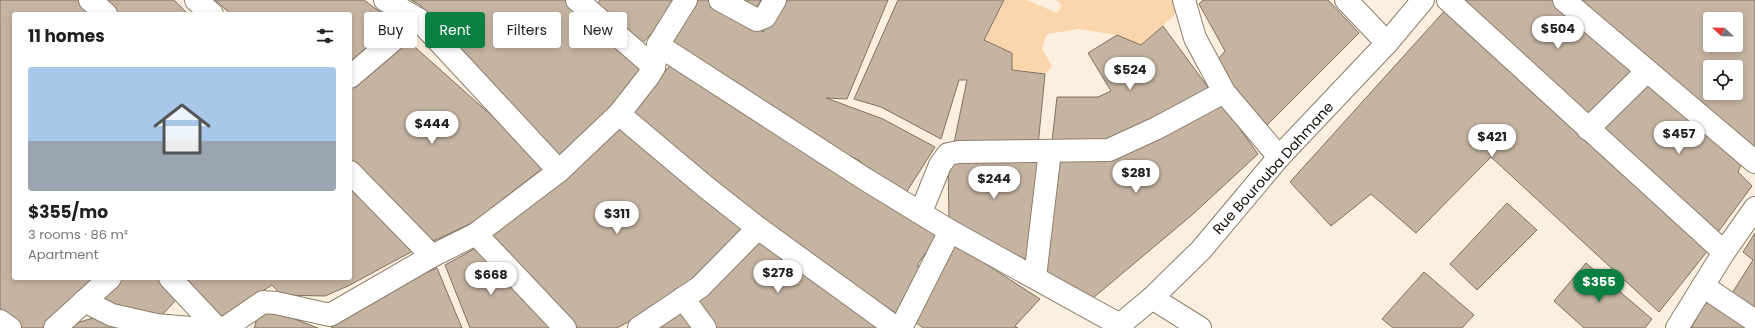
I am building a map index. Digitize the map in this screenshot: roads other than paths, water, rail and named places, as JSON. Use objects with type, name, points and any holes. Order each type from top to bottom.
[{"type":"street","points":[[90,0],[104,12]]},
{"type":"street","points":[[196,0],[210,12]]},
{"type":"street","points":[[385,0],[418,19],[559,171]]},
{"type":"street","points":[[225,328],[246,321],[263,302],[276,303],[328,322],[432,256],[476,234],[559,171],[619,114],[654,67],[658,45],[686,0]]},
{"type":"street","points":[[720,0],[757,20],[765,17],[775,0]]},
{"type":"street","points":[[1184,0],[1195,38],[1224,92],[1279,157]]},
{"type":"street","points":[[1346,0],[1387,43]]},
{"type":"street","name":"Rue Bourouba Dahmane","points":[[1118,326],[1152,298],[1201,250],[1279,157],[1387,43],[1423,0]]},
{"type":"street","points":[[1448,0],[1724,252]]},
{"type":"street","points":[[1564,0],[1755,162]]},
{"type":"street","points":[[585,3],[654,67]]},
{"type":"street","points":[[352,75],[418,19]]},
{"type":"street","points":[[658,45],[865,179],[950,231],[1035,277],[1118,326]]},
{"type":"street","points":[[1588,129],[1646,71]]},
{"type":"street","points":[[921,212],[940,165],[948,154],[960,152],[1109,150],[1157,128],[1224,92]]},
{"type":"street","points":[[619,114],[707,188],[758,228],[896,328]]},
{"type":"street","points":[[1035,277],[1050,151]]},
{"type":"street","points":[[352,174],[432,256]]},
{"type":"street","points":[[1677,328],[1724,252],[1755,208]]},
{"type":"street","points":[[640,328],[700,287],[758,228]]},
{"type":"street","points":[[901,328],[950,231]]},
{"type":"street","points":[[476,234],[565,328]]},
{"type":"street","points":[[55,328],[108,280]]},
{"type":"street","points":[[172,280],[217,328]]},
{"type":"street","points":[[1703,286],[1755,321]]},
{"type":"street","points":[[683,298],[705,328]]},
{"type":"street","points":[[1152,298],[1200,328]]},
{"type":"street","points":[[84,301],[112,315],[156,325],[191,328]]},
{"type":"street","points":[[0,321],[10,328]]}]
